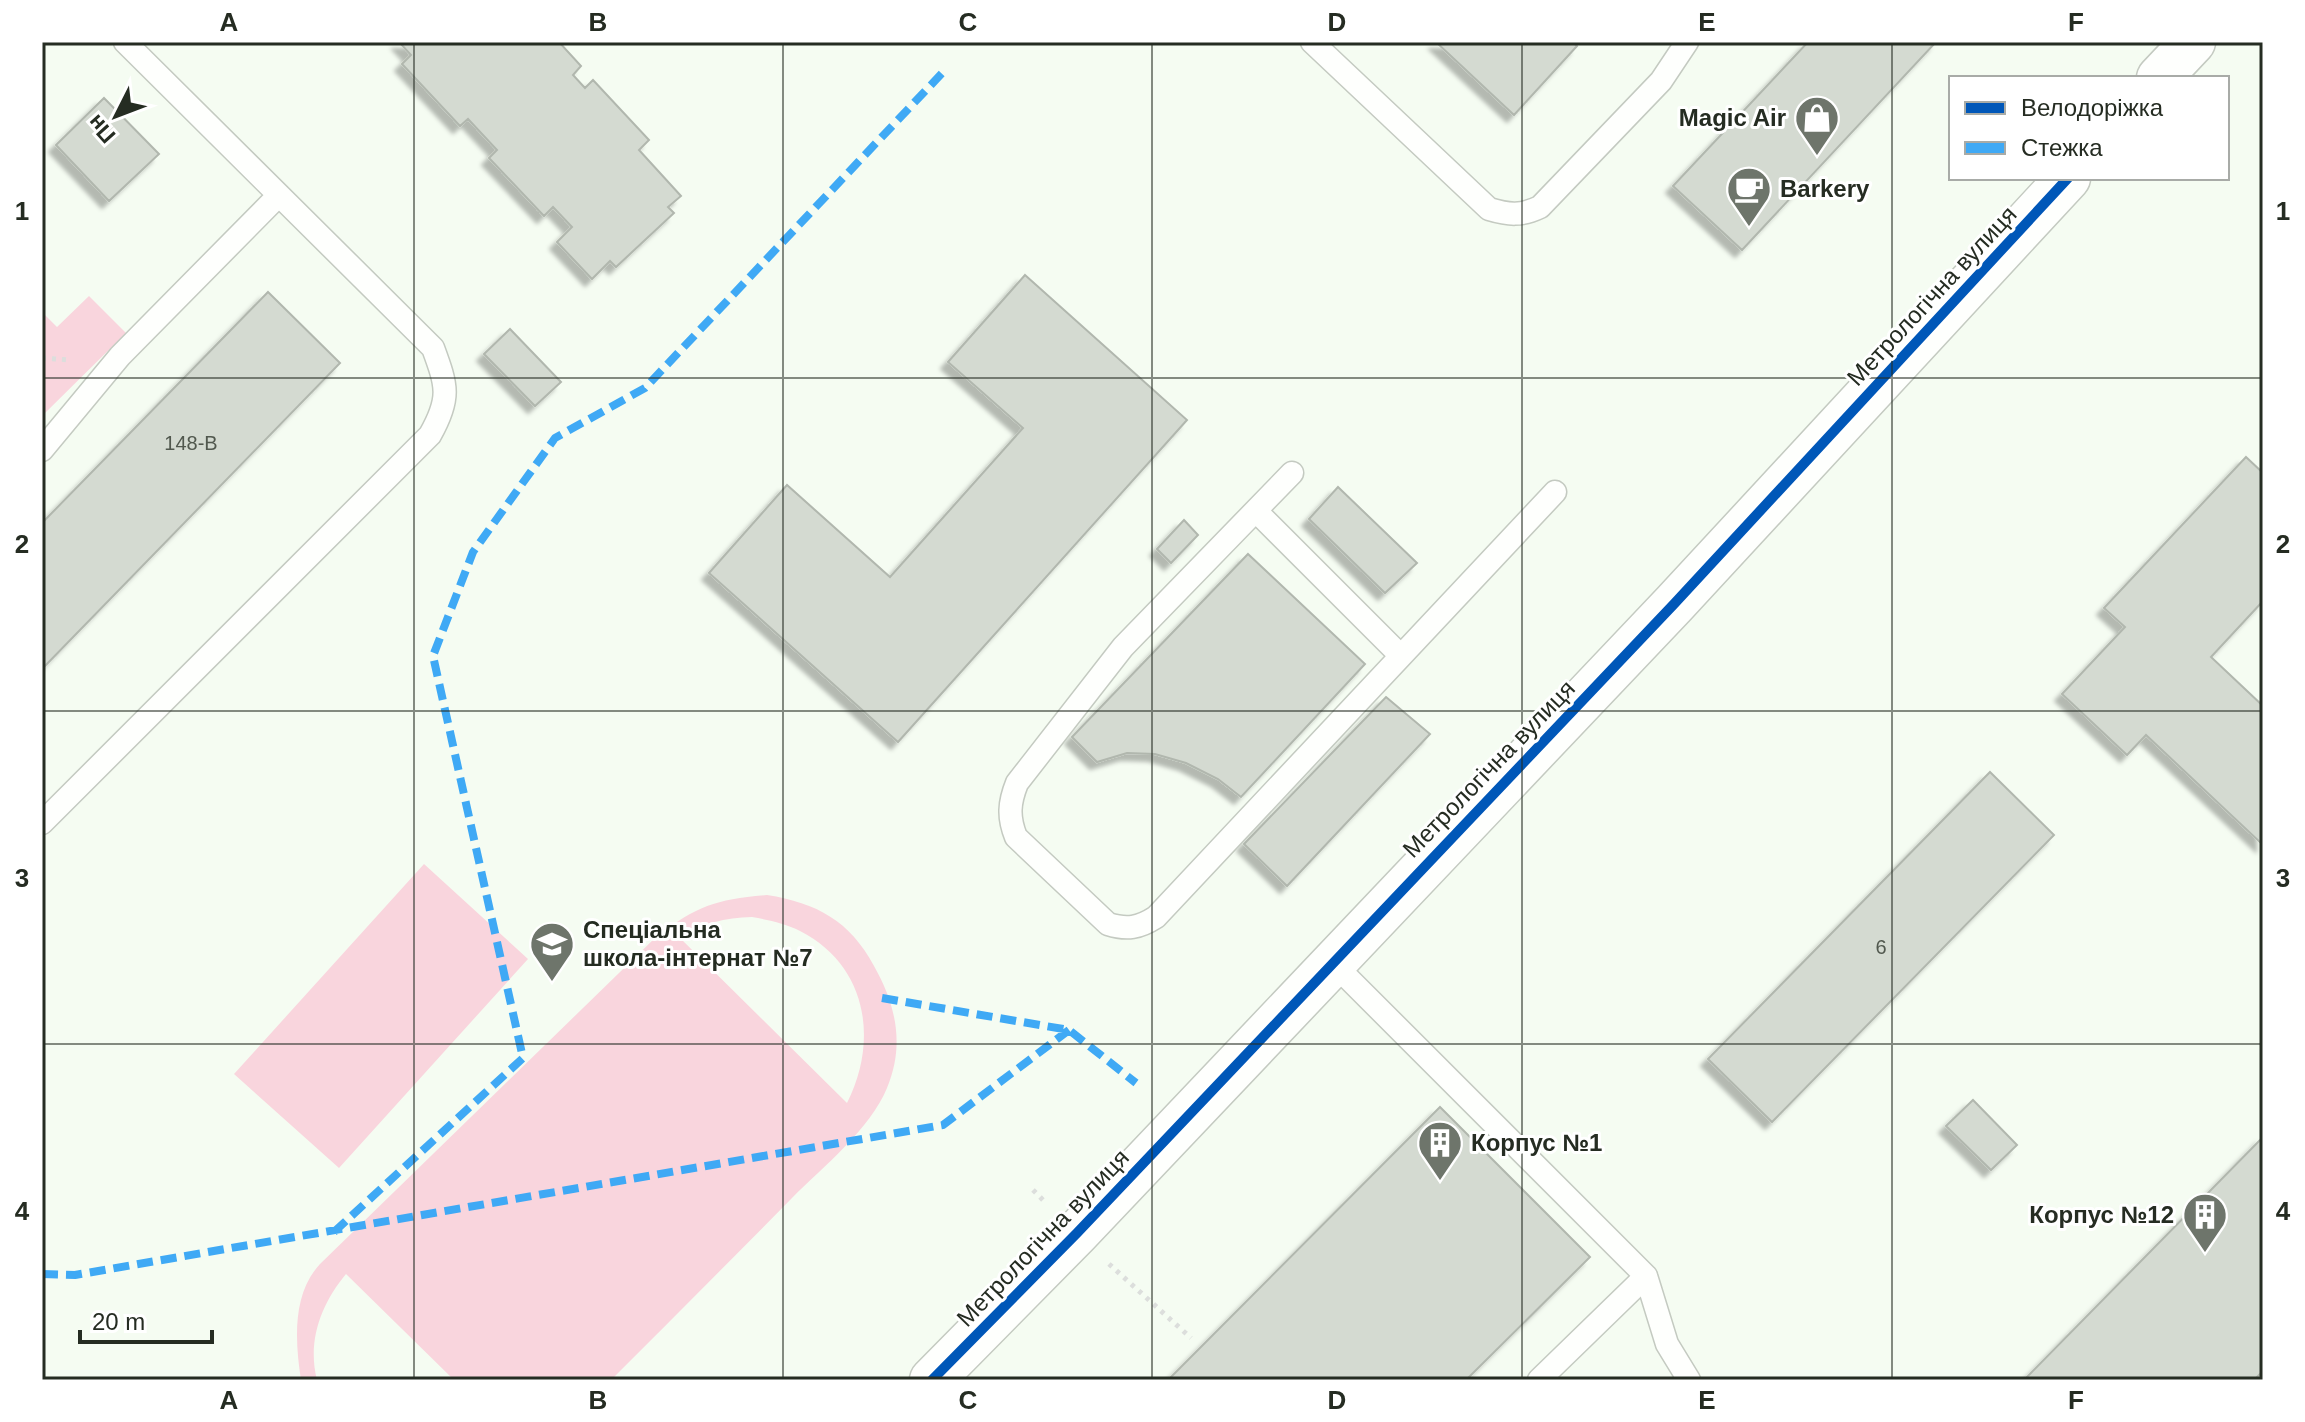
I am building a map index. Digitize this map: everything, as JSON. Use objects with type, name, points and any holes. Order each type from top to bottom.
[{"type":"street","points":[[2161,76],[2193,42]]},
{"type":"street","name":"Метрологічна вулиця","points":[[932,1380],[1077,1233],[1674,604],[2066,180]]},
{"type":"lane","points":[[42,823],[430,435],[444,410],[444,378],[433,348],[125,42]]},
{"type":"lane","points":[[1312,42],[1489,209],[1508,215],[1524,214],[1540,207],[1661,81],[1687,42]]},
{"type":"lane","points":[[42,450],[120,356],[279,195]]},
{"type":"lane","points":[[1292,473],[1123,647],[1017,783],[1010,801],[1010,822],[1016,837],[1108,924],[1123,929],[1142,926],[1156,917],[1555,492]]},
{"type":"lane","points":[[1256,511],[1400,655]]},
{"type":"lane","points":[[1333,963],[1646,1276],[1667,1344],[1689,1380]]},
{"type":"lane","points":[[1539,1380],[1646,1276]]},
{"type":"path","points":[[1121,1275],[1191,1338]]},
{"type":"shaded area","points":[[89,296],[126,333],[42,416],[42,312],[57,327]]},
{"type":"shaded area","points":[[424,864],[528,959],[339,1168],[234,1074]]},
{"type":"shaded area","points":[[767,895],[801,903],[843,926],[865,950],[888,995],[897,1041],[893,1072],[879,1103],[845,1147],[611,1380],[454,1380],[346,1274],[323,1310],[318,1324],[314,1351],[317,1380],[301,1380],[297,1334],[300,1304],[304,1289],[320,1264],[657,936],[696,911],[721,902]],"holes":[[[752,917],[794,928],[823,946],[840,963],[853,984],[861,1006],[863,1054],[847,1103],[679,937],[714,922]]]},
{"type":"building","points":[[399,42],[559,42],[581,66],[573,75],[585,88],[593,80],[649,140],[639,150],[681,196],[668,207],[674,213],[616,267],[610,261],[592,279],[557,242],[572,227],[553,207],[544,216],[489,158],[497,150],[468,119],[460,126],[402,64],[411,55]]},
{"type":"building","points":[[1436,42],[1572,42],[1577,46],[1514,115]]},
{"type":"building","points":[[1808,42],[1936,42],[1742,250],[1673,186]]},
{"type":"building","points":[[104,98],[159,154],[109,201],[56,145]]},
{"type":"building","points":[[1025,275],[1187,420],[898,742],[709,573],[787,485],[890,577],[1023,428],[948,362]]},
{"type":"building","points":[[268,292],[340,363],[42,669],[42,523]]},
{"type":"building","points":[[510,329],[561,382],[535,406],[484,354]]},
{"type":"building","points":[[2246,457],[2263,473],[2263,601],[2211,657],[2263,706],[2263,845],[2146,735],[2127,755],[2062,694],[2125,627],[2104,608]]},
{"type":"building","points":[[1338,487],[1417,563],[1385,593],[1309,519]]},
{"type":"building","points":[[1184,520],[1198,535],[1171,563],[1157,549]]},
{"type":"building","points":[[1248,554],[1365,664],[1241,797],[1218,779],[1186,763],[1155,754],[1127,753],[1097,762],[1072,737]]},
{"type":"building","points":[[1386,697],[1430,734],[1287,886],[1244,844]]},
{"type":"building","points":[[1990,772],[2054,835],[1772,1122],[1708,1059]]},
{"type":"building","points":[[1973,1100],[2017,1145],[1991,1170],[1946,1126]]},
{"type":"building","name":"Корпус №1","points":[[1440,1107],[1590,1257],[1466,1380],[1168,1380]]},
{"type":"building","name":"Корпус №12","points":[[2263,1137],[2263,1371],[2254,1380],[2024,1380]]},
{"type":"marked path","points":[[334,1232],[523,1058],[433,656],[473,552],[555,438],[645,388],[945,70]]},
{"type":"marked path","points":[[882,998],[1069,1030],[1136,1083]]},
{"type":"marked path","points":[[42,1274],[75,1275],[943,1125],[1069,1030]]},
{"type":"cycle path","points":[[932,1380],[1077,1233],[1674,604],[2066,180]]},
{"type":"place","name":"Magic Air","points":[[1817,157]]},
{"type":"place","name":"Barkery","points":[[1749,228]]},
{"type":"place","name":"Спеціальна школа-інтернат №7","points":[[552,983]]},
{"type":"place","name":"Корпус №1","points":[[1440,1182]]},
{"type":"place","name":"Корпус №12","points":[[2205,1254]]}]
